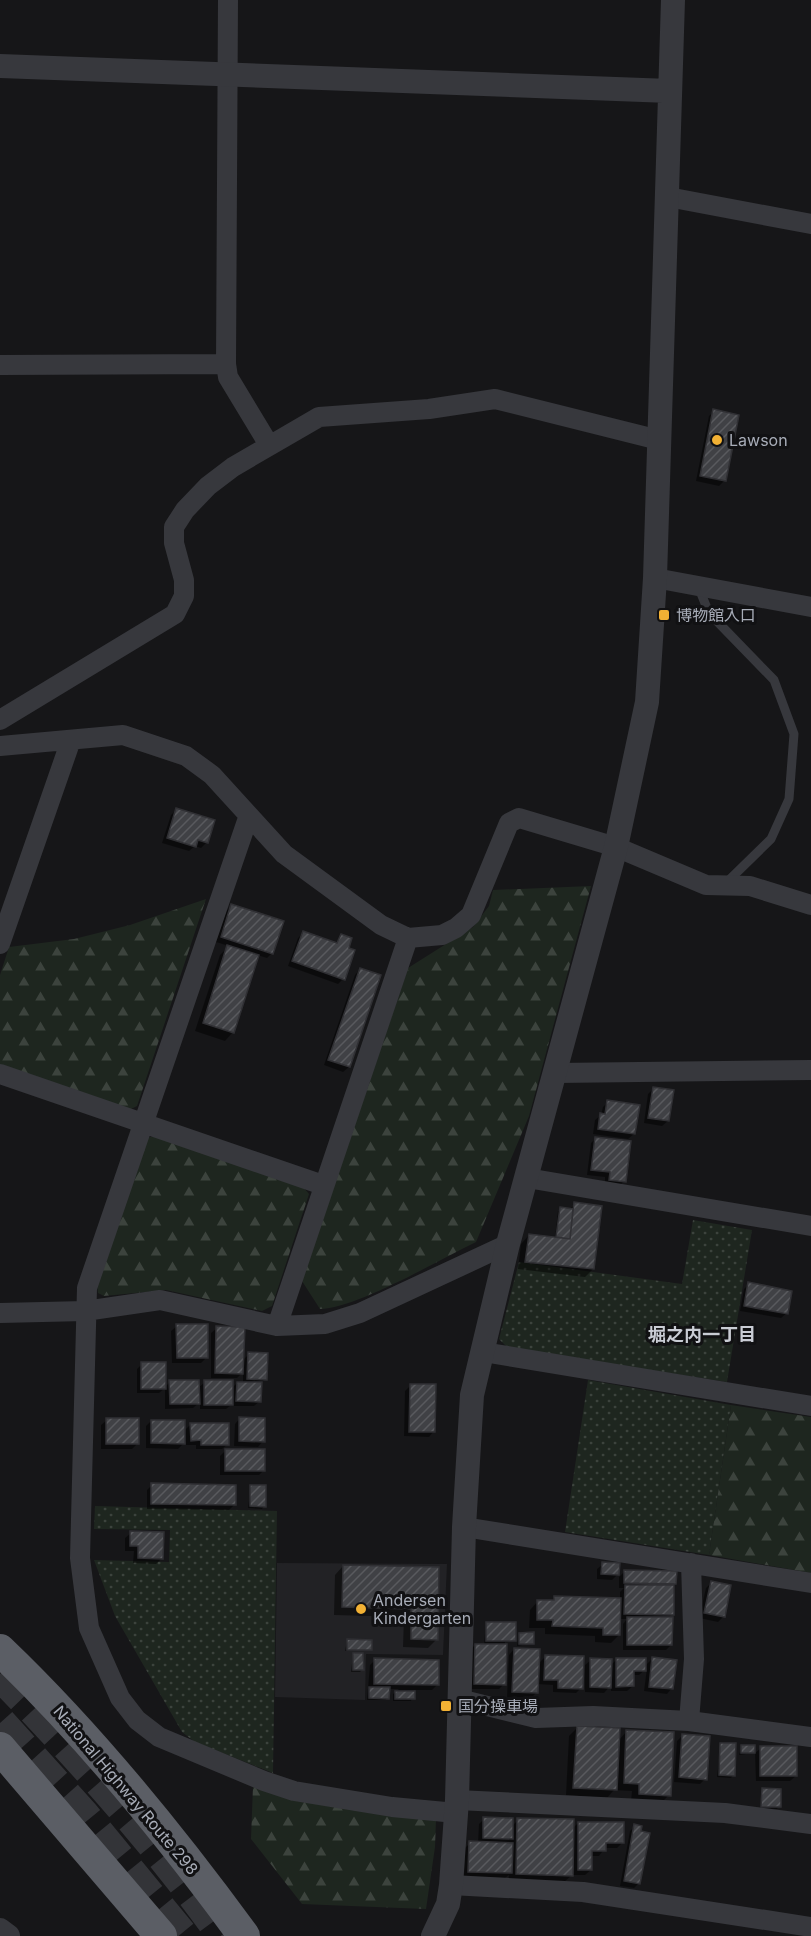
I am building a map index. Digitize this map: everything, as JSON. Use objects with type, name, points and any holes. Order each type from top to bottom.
[{"type":"highway","name":"National Highway Route 298","points":[[0,1650],[62,1713],[121,1780],[208,1886],[244,1936]]},
{"type":"highway","points":[[0,1748],[161,1936]]},
{"type":"street","points":[[228,0],[226,364],[228,377],[268,445]]},
{"type":"street","points":[[433,1936],[448,1904],[452,1885],[457,1806],[464,1527],[472,1395],[508,1244],[616,847],[647,702],[656,578],[674,0]]},
{"type":"street","points":[[0,66],[670,91]]},
{"type":"street","points":[[668,197],[811,224]]},
{"type":"street","points":[[0,365],[226,364]]},
{"type":"street","points":[[0,720],[175,614],[184,596],[184,580],[177,561],[174,527],[185,510],[208,486],[268,445],[319,417],[429,409],[495,399],[659,440]]},
{"type":"street","points":[[656,578],[811,606]]},
{"type":"street","points":[[0,746],[123,735],[186,756],[212,775],[248,818],[284,854],[381,925],[408,938],[442,935],[456,928],[471,915],[509,823],[519,818],[616,847],[706,885],[750,886],[811,905]]},
{"type":"street","points":[[0,944],[71,740]]},
{"type":"street","points":[[248,818],[87,1288],[81,1568],[89,1628],[120,1698],[137,1720],[159,1737],[264,1781],[325,1797],[457,1806],[724,1813],[811,1824]]},
{"type":"street","points":[[277,1326],[408,938]]},
{"type":"street","points":[[556,1073],[811,1070]]},
{"type":"street","points":[[0,1074],[323,1185]]},
{"type":"street","points":[[527,1178],[811,1226]]},
{"type":"street","points":[[0,1313],[85,1311],[160,1299],[277,1326],[326,1324],[360,1313],[508,1244]]},
{"type":"street","points":[[483,1352],[811,1406]]},
{"type":"street","points":[[464,1527],[811,1583]]},
{"type":"street","points":[[689,1721],[694,1659],[691,1563]]},
{"type":"street","points":[[459,1699],[536,1718],[593,1716],[689,1721],[811,1737]]},
{"type":"street","points":[[452,1885],[583,1892],[811,1928]]},
{"type":"street","points":[[0,1930],[8,1936]]},
{"type":"lane","points":[[699,586],[709,613],[774,680],[794,734],[789,799],[771,839],[724,885]]},
{"type":"shaded area","name":"Andersen Kindergarten","points":[[277,1563],[447,1564],[443,1655],[366,1654],[365,1700],[275,1697]]},
{"type":"green space","points":[[591,886],[529,1116],[476,1242],[376,1292],[335,1307],[320,1309],[302,1281],[408,968],[473,927],[489,906],[493,890]]},
{"type":"green space","points":[[206,899],[137,1106],[129,1110],[0,1066],[0,975],[9,947],[74,939],[130,925]]},
{"type":"green space","points":[[155,1136],[303,1187],[309,1194],[272,1306],[262,1311],[166,1290],[104,1296],[98,1293],[97,1284],[146,1138]]},
{"type":"green space","points":[[693,1220],[752,1230],[727,1382],[508,1348],[499,1339],[519,1262],[682,1284]]},
{"type":"green space","points":[[588,1380],[731,1405],[709,1555],[565,1532]]},
{"type":"green space","points":[[731,1405],[811,1417],[811,1573],[709,1555]]},
{"type":"green space","points":[[95,1506],[277,1511],[273,1773],[195,1742],[182,1732],[115,1616],[94,1560],[169,1562],[170,1530],[94,1529]]},
{"type":"green space","points":[[253,1786],[436,1819],[435,1847],[426,1909],[302,1904],[251,1839]]},
{"type":"building","points":[[713,409],[739,415],[726,481],[700,476]]},
{"type":"building","points":[[176,808],[215,820],[208,843],[198,840],[196,847],[167,838]]},
{"type":"building","points":[[231,904],[284,921],[273,954],[221,937]]},
{"type":"building","points":[[303,931],[337,943],[341,934],[352,938],[349,948],[355,950],[345,980],[292,961]]},
{"type":"building","points":[[227,945],[259,955],[234,1033],[203,1023]]},
{"type":"building","points":[[360,968],[381,975],[350,1067],[328,1060]]},
{"type":"building","points":[[653,1087],[674,1090],[669,1121],[648,1118]]},
{"type":"building","points":[[607,1100],[640,1105],[635,1134],[598,1129],[600,1113],[605,1114]]},
{"type":"building","points":[[595,1137],[631,1141],[626,1182],[609,1180],[610,1172],[591,1170]]},
{"type":"building","points":[[574,1202],[602,1206],[594,1269],[525,1262],[529,1234],[570,1239]]},
{"type":"building","points":[[560,1207],[573,1209],[570,1239],[556,1237]]},
{"type":"building","points":[[748,1282],[792,1291],[788,1314],[744,1306]]},
{"type":"building","points":[[176,1324],[208,1324],[208,1358],[177,1358]]},
{"type":"building","points":[[216,1326],[245,1327],[243,1374],[215,1373]]},
{"type":"building","points":[[248,1352],[268,1353],[267,1380],[247,1379]]},
{"type":"building","points":[[141,1362],[166,1362],[166,1389],[141,1389]]},
{"type":"building","points":[[169,1380],[199,1380],[200,1404],[170,1404]]},
{"type":"building","points":[[204,1380],[233,1380],[233,1405],[204,1405]]},
{"type":"building","points":[[237,1382],[262,1382],[261,1402],[236,1401]]},
{"type":"building","points":[[410,1384],[436,1384],[435,1432],[409,1432]]},
{"type":"building","points":[[239,1417],[265,1418],[265,1442],[239,1441]]},
{"type":"building","points":[[106,1418],[139,1418],[139,1444],[106,1444]]},
{"type":"building","points":[[151,1420],[185,1420],[185,1444],[151,1443]]},
{"type":"building","points":[[190,1423],[229,1423],[229,1445],[201,1445],[201,1440],[191,1441]]},
{"type":"building","points":[[225,1449],[265,1449],[265,1471],[225,1471]]},
{"type":"building","points":[[151,1483],[236,1485],[236,1505],[151,1504]]},
{"type":"building","points":[[250,1485],[266,1485],[266,1507],[250,1506]]},
{"type":"building","points":[[130,1531],[164,1532],[163,1559],[138,1558],[138,1546],[130,1546]]},
{"type":"building","points":[[602,1562],[620,1563],[619,1575],[601,1574]]},
{"type":"building","points":[[343,1565],[439,1567],[438,1640],[411,1639],[411,1609],[342,1607]]},
{"type":"building","points":[[624,1570],[677,1571],[676,1584],[624,1583]]},
{"type":"building","points":[[711,1581],[731,1585],[725,1617],[704,1613]]},
{"type":"building","points":[[625,1585],[674,1585],[674,1615],[624,1614]]},
{"type":"building","points":[[554,1596],[621,1598],[620,1635],[603,1635],[603,1628],[552,1626],[553,1620],[537,1620],[537,1600],[554,1600]]},
{"type":"building","points":[[627,1617],[673,1617],[672,1645],[627,1645]]},
{"type":"building","points":[[486,1622],[516,1622],[516,1641],[486,1641]]},
{"type":"building","points":[[534,1632],[534,1644],[519,1644],[519,1633]]},
{"type":"building","points":[[347,1639],[372,1640],[372,1650],[347,1650]]},
{"type":"building","points":[[475,1644],[507,1644],[506,1685],[474,1684]]},
{"type":"building","points":[[514,1648],[540,1649],[538,1693],[512,1692]]},
{"type":"building","points":[[353,1653],[363,1653],[364,1670],[353,1670]]},
{"type":"building","points":[[545,1655],[584,1656],[583,1689],[558,1688],[558,1680],[544,1680]]},
{"type":"building","points":[[652,1657],[677,1660],[673,1689],[649,1687]]},
{"type":"building","points":[[374,1658],[439,1660],[439,1685],[374,1684]]},
{"type":"building","points":[[590,1658],[612,1659],[611,1688],[590,1687]]},
{"type":"building","points":[[616,1658],[646,1658],[646,1671],[634,1671],[634,1686],[616,1687]]},
{"type":"building","points":[[369,1687],[390,1687],[389,1699],[369,1698]]},
{"type":"building","points":[[395,1691],[415,1691],[415,1699],[395,1699]]},
{"type":"building","points":[[577,1726],[620,1728],[617,1790],[573,1788]]},
{"type":"building","points":[[626,1730],[674,1732],[671,1796],[639,1794],[639,1784],[624,1783]]},
{"type":"building","points":[[682,1734],[710,1736],[707,1780],[679,1777]]},
{"type":"building","points":[[720,1743],[736,1743],[735,1776],[719,1775]]},
{"type":"building","points":[[741,1745],[755,1745],[755,1753],[741,1753]]},
{"type":"building","points":[[760,1746],[797,1746],[797,1776],[760,1776]]},
{"type":"building","points":[[762,1788],[781,1789],[781,1807],[761,1807]]},
{"type":"building","points":[[483,1817],[513,1818],[513,1839],[483,1838]]},
{"type":"building","points":[[517,1818],[574,1819],[573,1876],[516,1874]]},
{"type":"building","points":[[578,1822],[624,1822],[624,1843],[606,1843],[606,1851],[592,1851],[592,1870],[578,1870]]},
{"type":"building","points":[[634,1824],[642,1826],[641,1831],[650,1833],[640,1884],[624,1881]]},
{"type":"building","points":[[469,1841],[513,1843],[512,1873],[468,1872]]},
{"type":"tunnel","points":[[0,1674],[117,1801],[172,1867],[224,1936]]},
{"type":"tunnel","points":[[0,1723],[82,1814],[182,1936]]},
{"type":"place","name":"Lawson","points":[[717,440]]},
{"type":"place","name":"博物館入口","points":[[664,615]]},
{"type":"place","name":"Andersen Kindergarten","points":[[361,1609]]},
{"type":"place","name":"国分操車場","points":[[446,1706]]},
{"type":"district","name":"堀之内一丁目","points":[[702,1334]]}]
